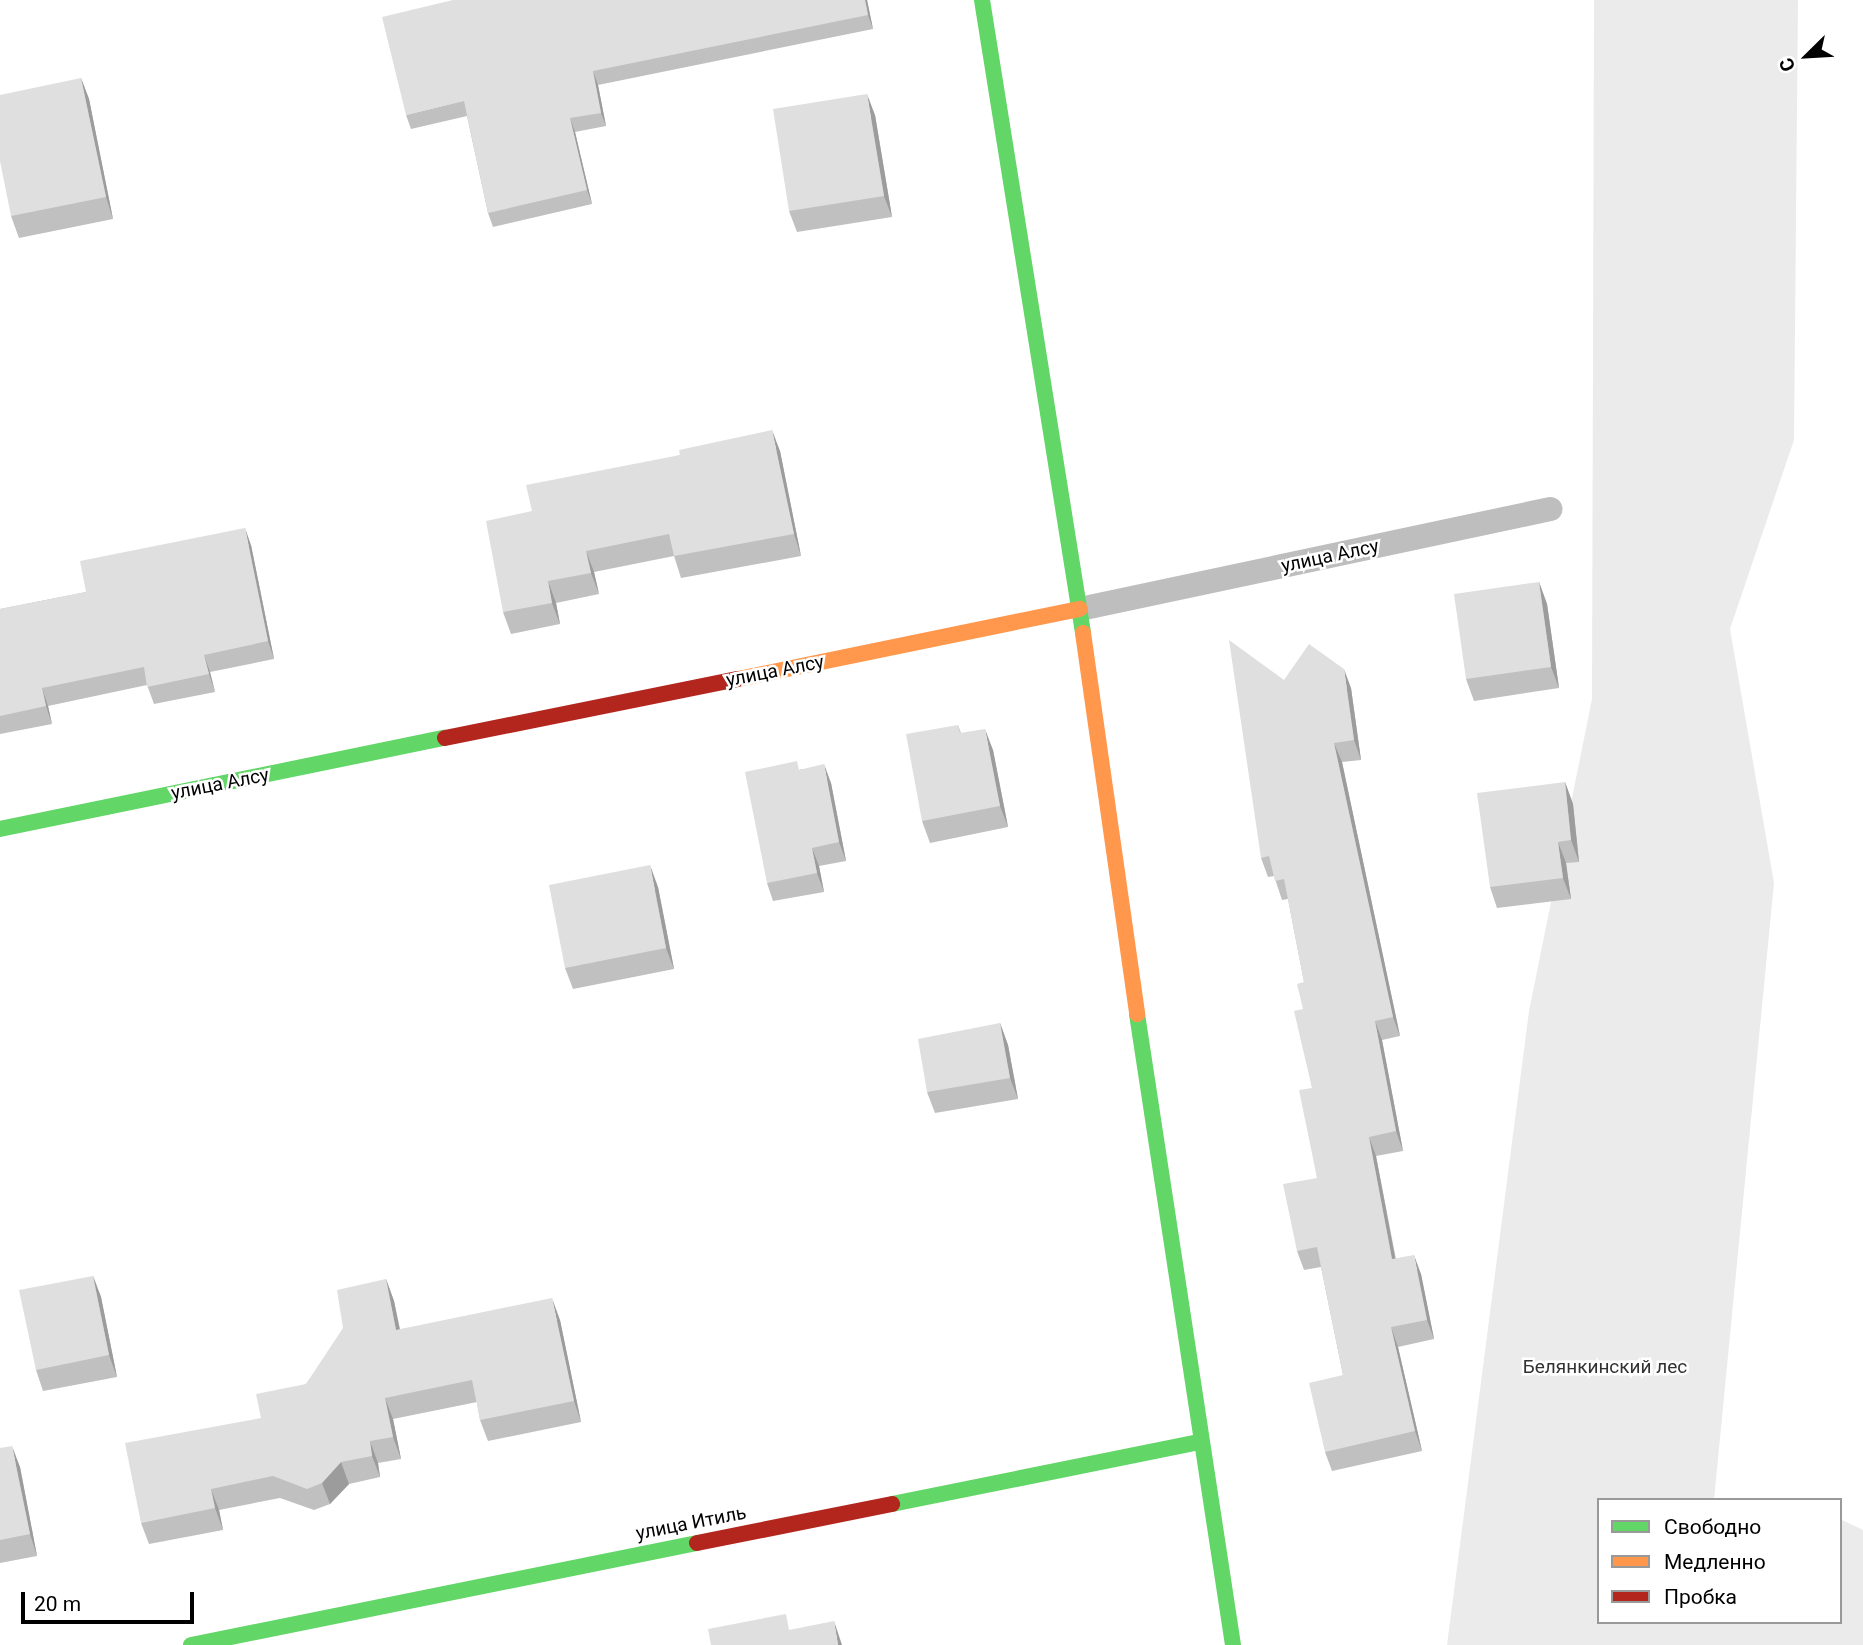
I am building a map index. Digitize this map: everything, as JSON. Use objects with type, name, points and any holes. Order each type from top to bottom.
[{"type":"street","points":[[982,0],[1080,609],[1200,1442],[1233,1645]]},
{"type":"street","name":"улица Алсу","points":[[0,829],[1080,609]]},
{"type":"street","name":"улица Итиль","points":[[191,1645],[1200,1442]]},
{"type":"lane","name":"улица Алсу","points":[[1080,609],[1550,509]]},
{"type":"green space","name":"Белянкинский лес","points":[[1594,0],[1798,0],[1794,440],[1730,629],[1774,883],[1714,1498],[1597,1498],[1597,1624],[1842,1624],[1842,1520],[1863,1530],[1863,1645],[1447,1645],[1529,1011],[1592,699]]},
{"type":"building","points":[[453,0],[865,0],[868,15],[593,71],[601,113],[570,118],[587,190],[488,213],[464,101],[406,115],[382,17]]},
{"type":"building","points":[[81,78],[106,197],[11,216],[0,161],[0,95]]},
{"type":"building","points":[[867,94],[884,196],[789,211],[773,109]]},
{"type":"building","points":[[772,430],[794,534],[674,556],[669,534],[586,551],[591,573],[548,581],[552,603],[503,612],[486,521],[532,511],[526,485],[680,455],[679,450]]},
{"type":"building","points":[[245,528],[268,641],[204,655],[209,674],[147,687],[144,667],[42,688],[46,706],[0,716],[0,609],[86,592],[80,561]]},
{"type":"building","points":[[1539,582],[1551,667],[1466,679],[1454,594]]},
{"type":"building","points":[[1229,640],[1284,680],[1309,644],[1344,669],[1354,740],[1334,743],[1393,1017],[1375,1021],[1396,1131],[1369,1137],[1392,1259],[1414,1255],[1427,1320],[1391,1327],[1415,1431],[1325,1452],[1309,1383],[1343,1375],[1317,1247],[1297,1251],[1283,1184],[1317,1178],[1299,1090],[1312,1088],[1294,1011],[1303,1009],[1297,984],[1304,982],[1284,879],[1275,881],[1269,856],[1261,858]]},
{"type":"building","points":[[958,725],[960,733],[985,729],[1000,806],[922,821],[906,734]]},
{"type":"building","points":[[797,761],[799,770],[824,764],[839,842],[812,848],[817,873],[767,883],[745,772]]},
{"type":"building","points":[[1565,782],[1571,840],[1558,842],[1563,878],[1490,887],[1477,793]]},
{"type":"building","points":[[650,865],[666,948],[565,968],[549,885]]},
{"type":"building","points":[[1000,1023],[1010,1078],[927,1092],[918,1039]]},
{"type":"building","points":[[93,1276],[109,1355],[36,1370],[19,1290]]},
{"type":"building","points":[[386,1279],[396,1330],[552,1298],[574,1401],[480,1420],[472,1380],[385,1398],[393,1437],[370,1441],[372,1456],[341,1462],[322,1483],[307,1489],[273,1476],[211,1489],[215,1508],[141,1523],[125,1443],[261,1418],[256,1394],[306,1384],[343,1328],[337,1290]]},
{"type":"building","points":[[12,1446],[30,1534],[0,1540],[0,1448]]},
{"type":"building","points":[[786,1614],[789,1630],[834,1621],[838,1645],[711,1645],[708,1629]]},
{"type":"traffic: fast","points":[[982,0],[1083,633]]},
{"type":"traffic: fast","points":[[0,829],[445,738]]},
{"type":"traffic: fast","points":[[1137,1014],[1233,1645]]},
{"type":"traffic: fast","points":[[892,1504],[1200,1442]]},
{"type":"traffic: fast","points":[[191,1645],[697,1543]]},
{"type":"traffic: slow","points":[[738,679],[1080,609]]},
{"type":"traffic: slow","points":[[1083,633],[1137,1014]]},
{"type":"traffic: jam","points":[[445,738],[738,679]]},
{"type":"traffic: jam","points":[[697,1543],[892,1504]]}]
